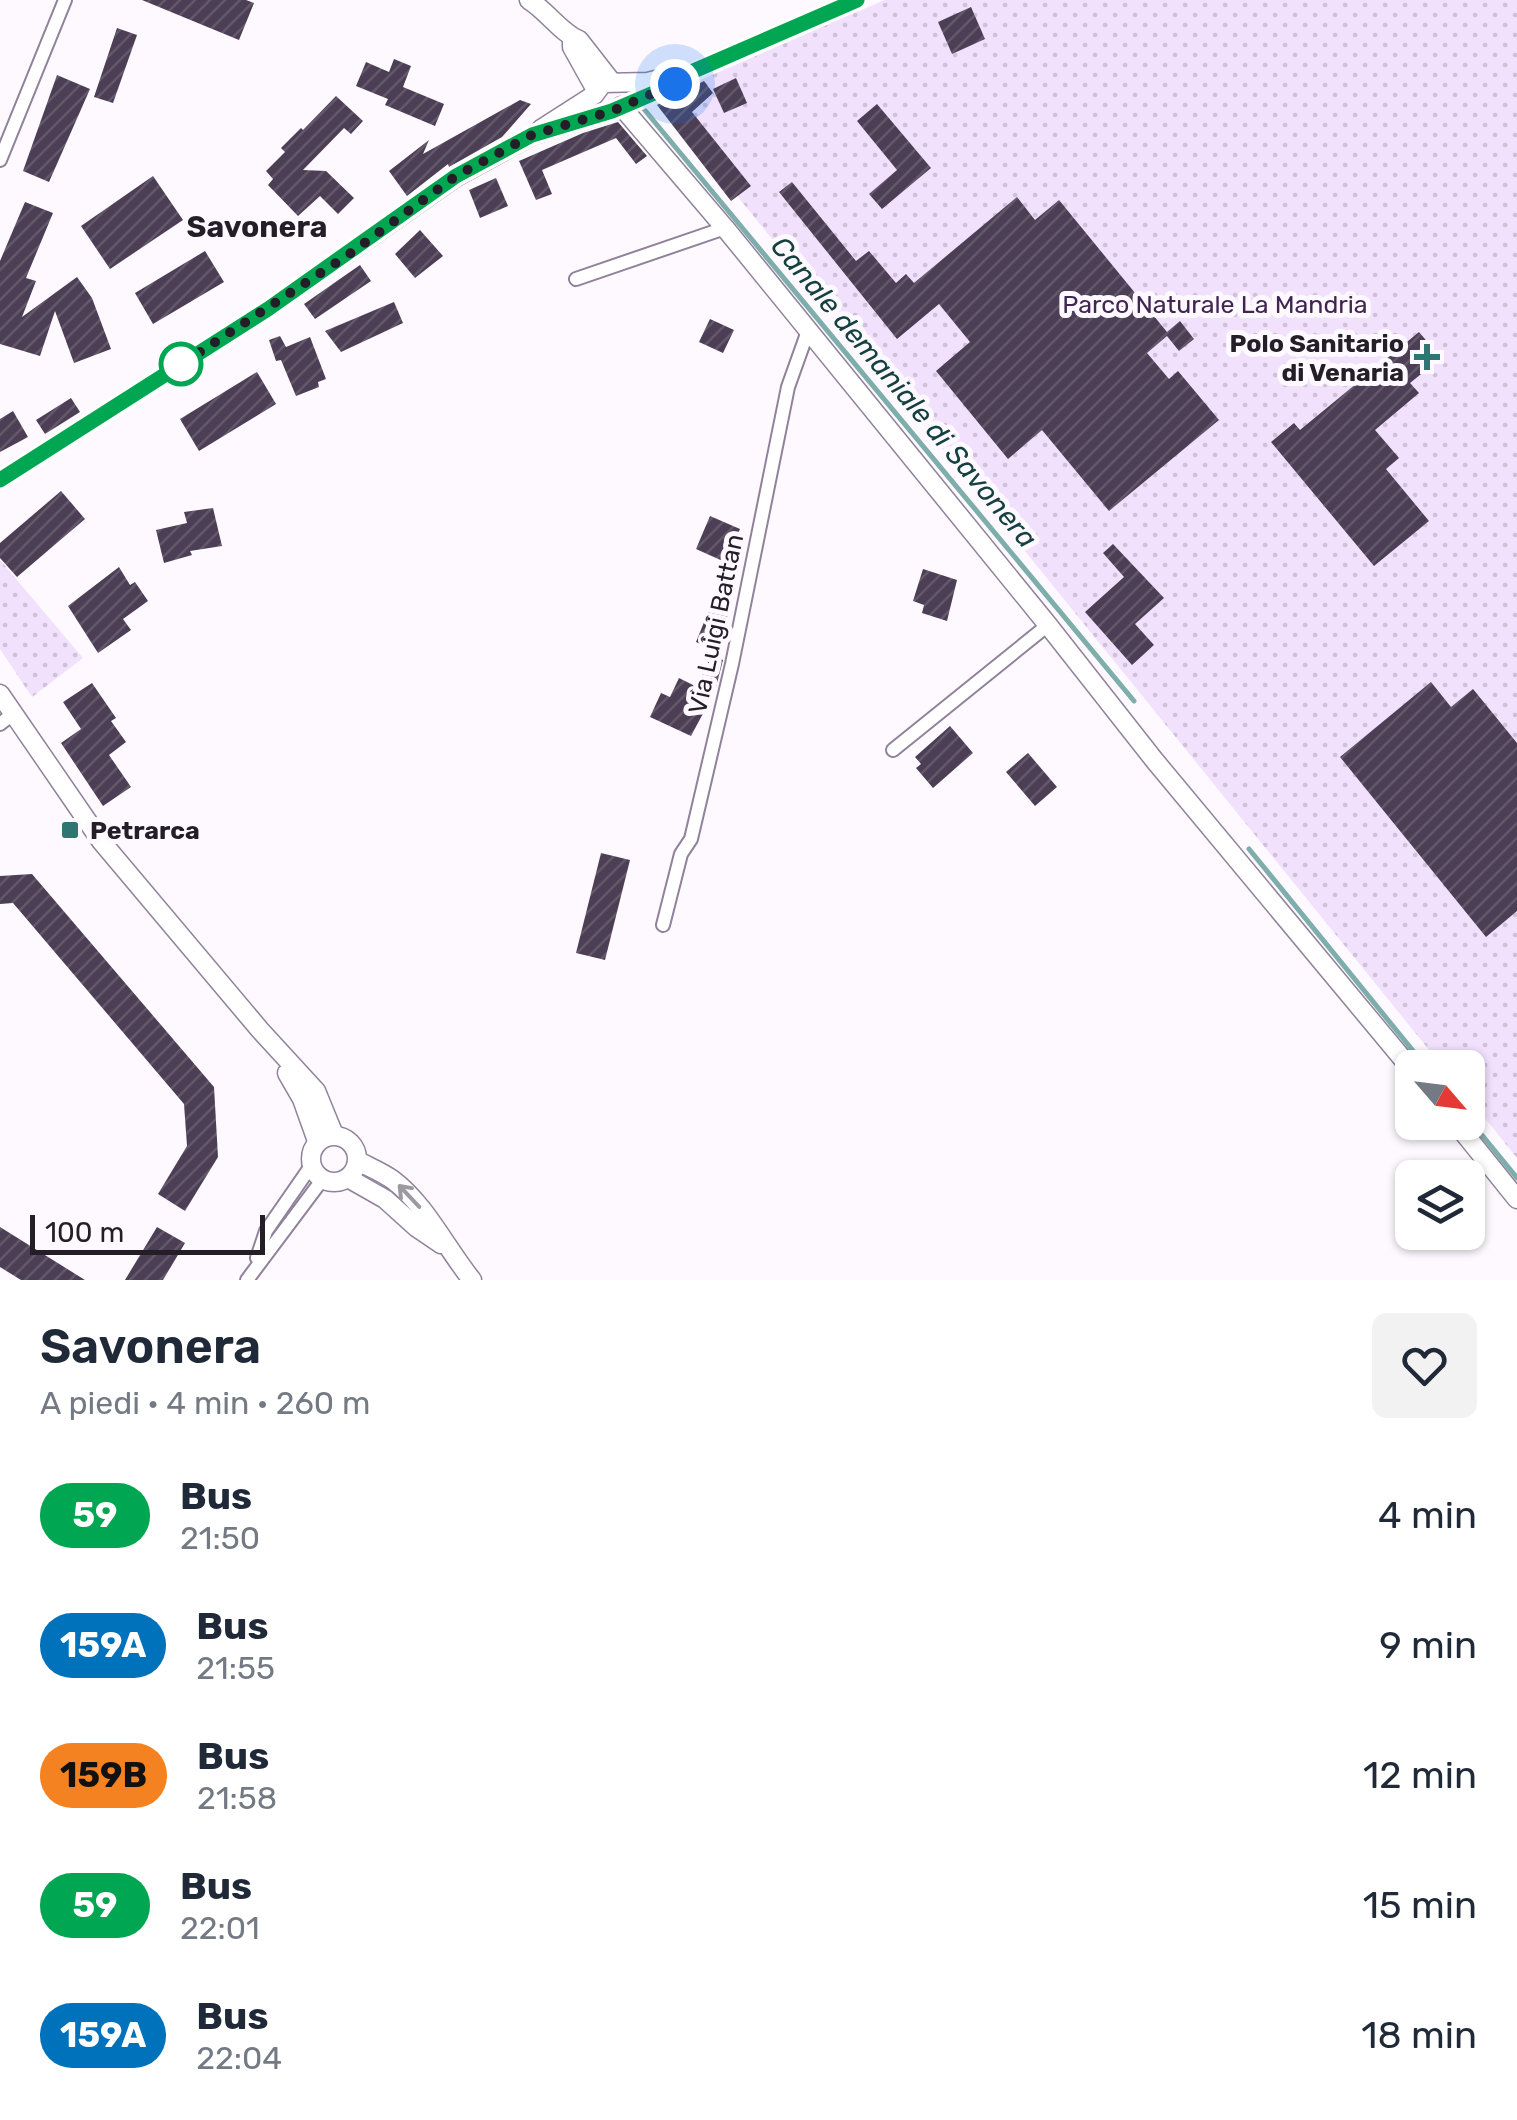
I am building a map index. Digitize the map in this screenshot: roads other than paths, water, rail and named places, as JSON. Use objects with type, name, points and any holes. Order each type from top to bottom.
[{"type":"street","points":[[0,160],[64,0]]},
{"type":"street","points":[[530,0],[554,18],[605,87],[624,92],[614,109]]},
{"type":"street","points":[[0,480],[268,309],[456,176],[532,135],[605,87],[682,76],[858,0]]},
{"type":"street","points":[[532,135],[614,109],[675,84],[682,76]]},
{"type":"street","points":[[605,87],[596,104],[614,109],[728,232],[1150,755],[1395,1050]]},
{"type":"street","points":[[576,279],[728,232]]},
{"type":"street","name":"Via Luigi Battan","points":[[663,925],[681,854],[691,839],[732,664],[788,387],[808,331]]},
{"type":"street","points":[[892,750],[1048,624]]},
{"type":"street","points":[[1078,662],[1137,721],[1177,770],[1237,859]]},
{"type":"street","points":[[0,694],[7,719],[101,841],[260,1030],[326,1138],[353,1144],[358,1161],[394,1181],[427,1216],[472,1280]]},
{"type":"street","points":[[250,1275],[317,1173],[311,1152],[326,1138]]},
{"type":"street","points":[[1470,1140],[1517,1198]]},
{"type":"street","points":[[317,1173],[338,1182],[348,1178],[358,1161]]},
{"type":"street","points":[[348,1178],[385,1199],[446,1247]]},
{"type":"waterway","name":"Canale demaniale di Savonera","points":[[643,108],[1134,701]]},
{"type":"waterway","name":"Canale demaniale di Savonera","points":[[1249,849],[1412,1050]]},
{"type":"waterway","name":"Canale demaniale di Savonera","points":[[1485,1139],[1517,1178]]},
{"type":"place","name":"Polo Sanitario di Venaria","points":[[1427,357]]},
{"type":"place","name":"Petrarca","points":[[70,830]]},
{"type":"district","name":"Savonera","points":[[257,227]]},
{"type":"park label","name":"Parco Naturale La Mandria","points":[[1215,304]]}]
